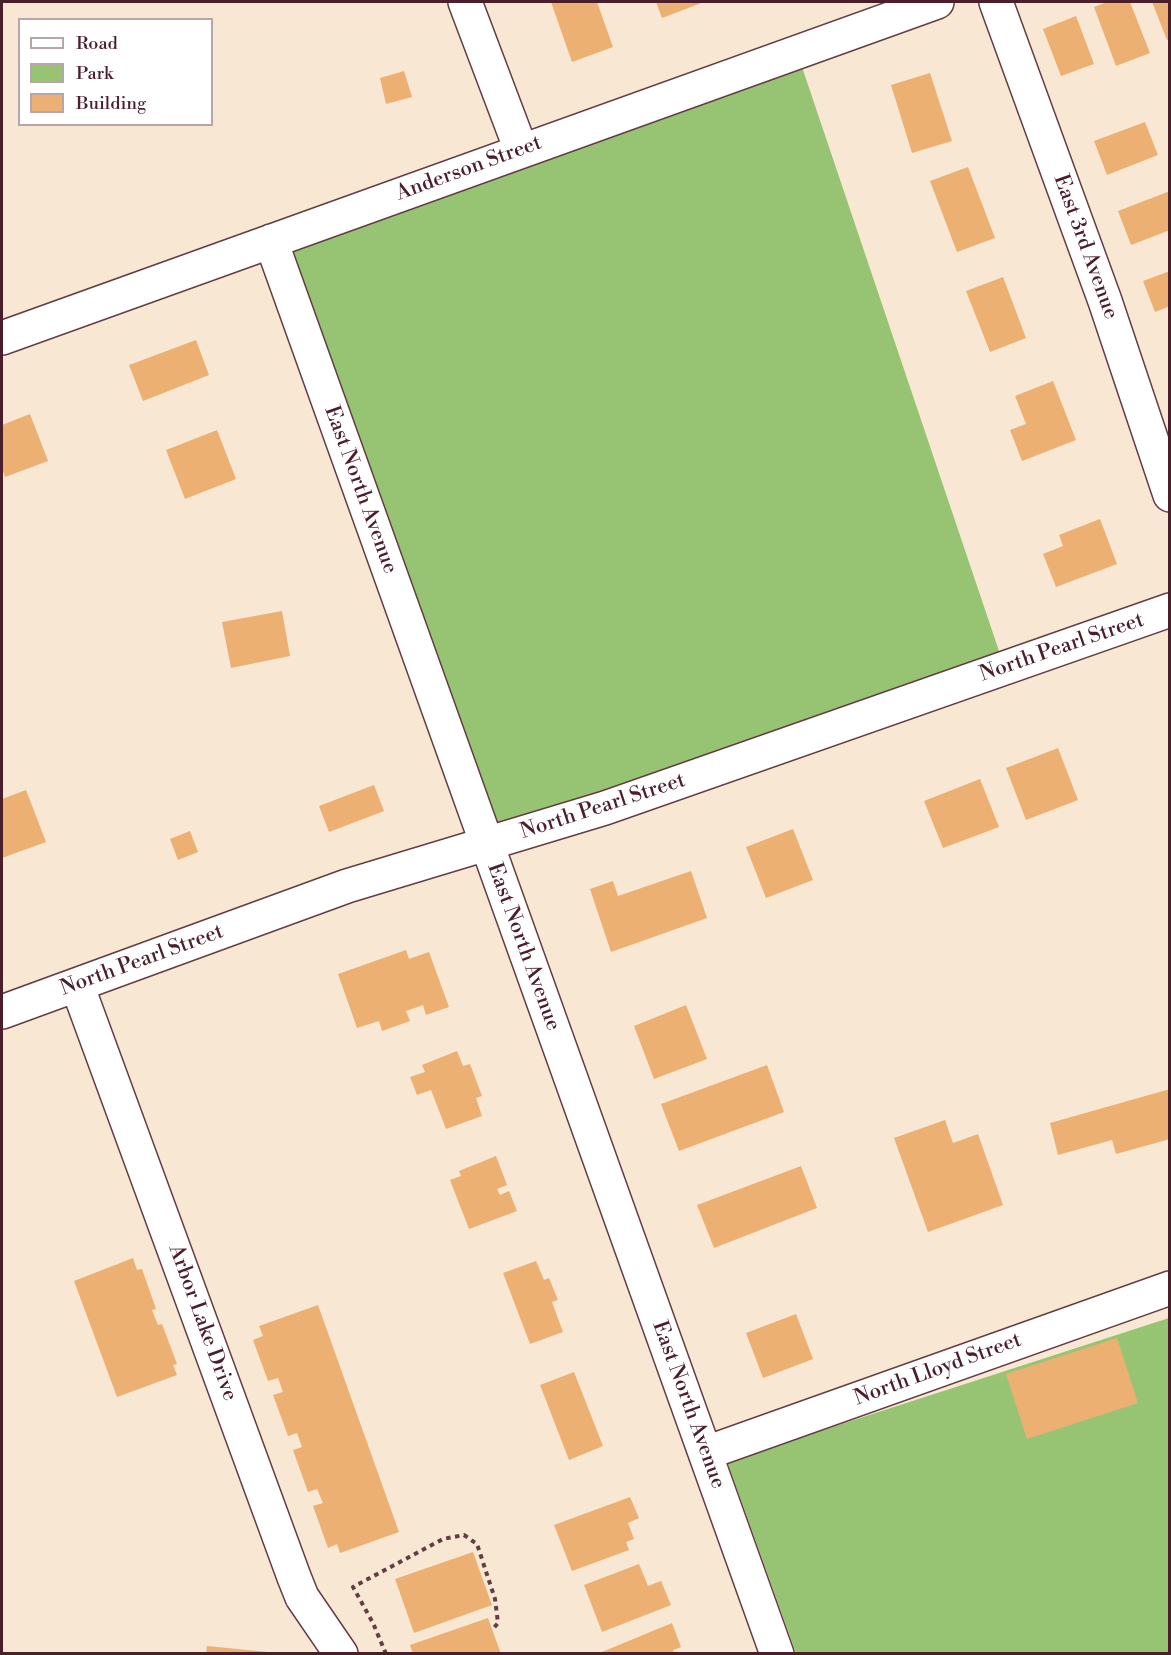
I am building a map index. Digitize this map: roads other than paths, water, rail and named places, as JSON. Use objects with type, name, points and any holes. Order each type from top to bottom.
[{"type":"street","points":[[465,2],[521,150]]},
{"type":"street","name":"Anderson Street","points":[[2,338],[937,2]]},
{"type":"street","name":"East 3rd Avenue","points":[[996,2],[1101,290],[1170,495]]},
{"type":"street","name":"East North Avenue","points":[[271,241],[777,1653]]},
{"type":"street","name":"North Pearl Street","points":[[2,1012],[347,886],[487,846],[616,805],[1170,610]]},
{"type":"street","name":"Arbor Lake Drive","points":[[77,985],[294,1577],[302,1597],[341,1653]]},
{"type":"street","name":"North Lloyd Street","points":[[706,1453],[1170,1288]]}]
